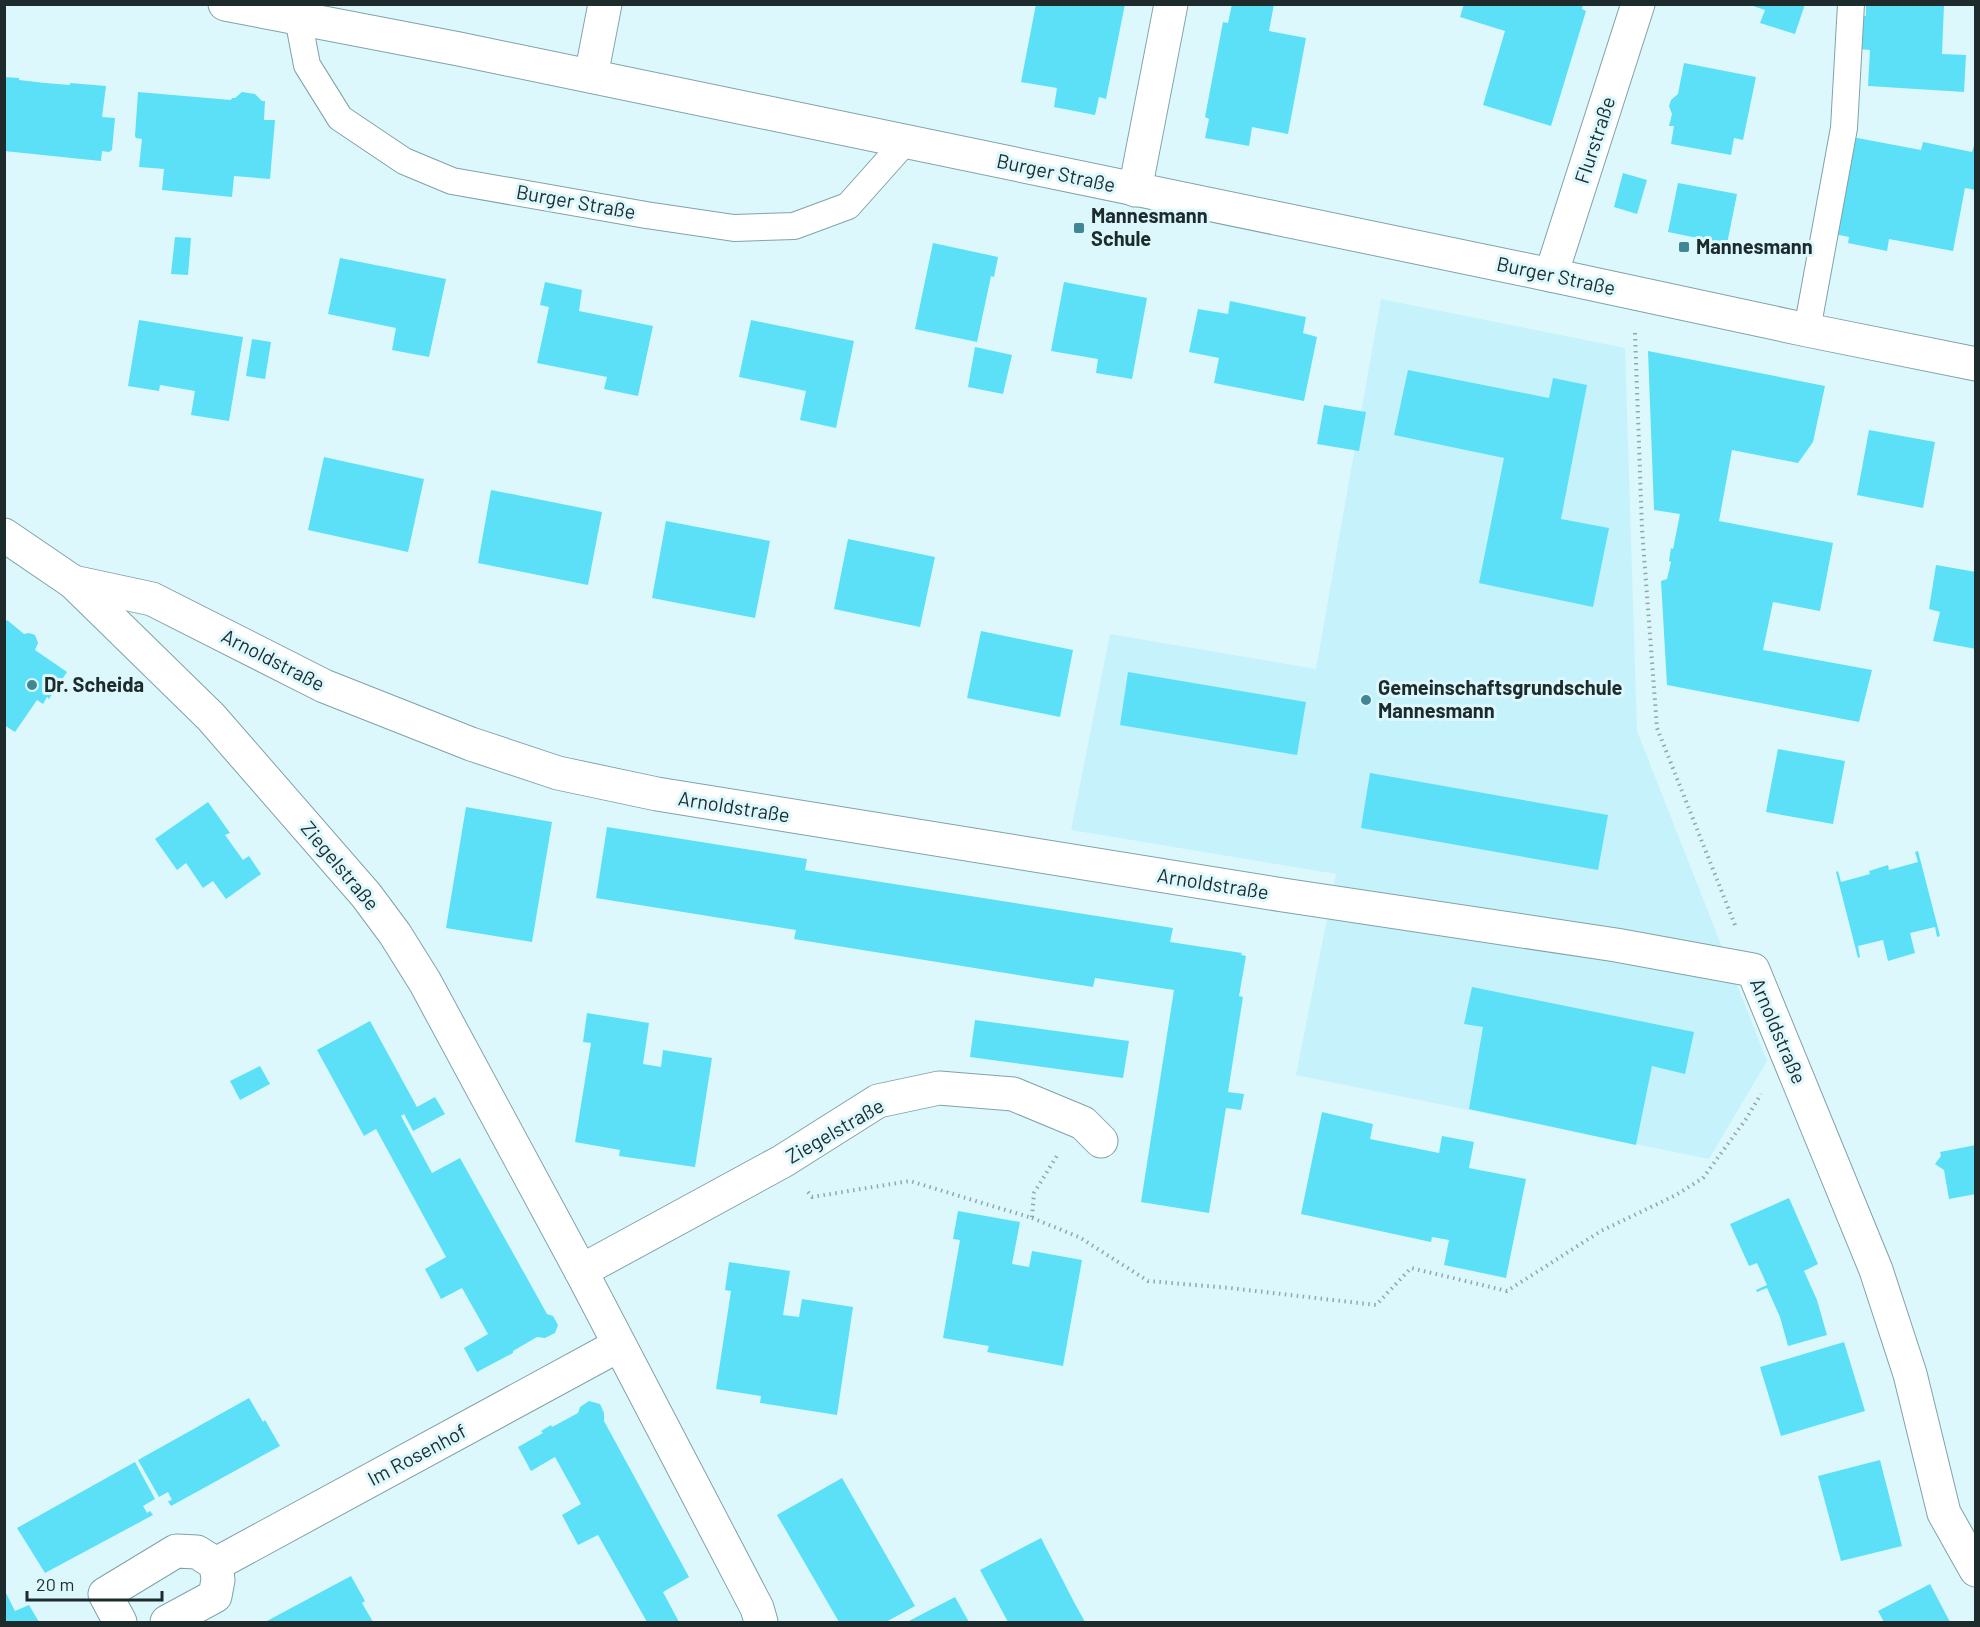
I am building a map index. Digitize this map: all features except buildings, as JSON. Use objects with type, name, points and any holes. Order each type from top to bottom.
[{"type":"street","name":"Burger Straße","points":[[225,4],[591,76],[1976,364]]},
{"type":"street","points":[[591,76],[605,4]]},
{"type":"street","name":"Burger Straße","points":[[1135,190],[1172,4]]},
{"type":"street","name":"Flurstraße","points":[[1551,274],[1638,4]]},
{"type":"street","name":"Ziegelstraße","points":[[4,535],[73,582],[211,717],[366,896],[394,934],[425,982],[581,1271],[757,1608],[761,1623]]},
{"type":"street","name":"Arnoldstraße","points":[[73,582],[152,599],[324,687],[471,744],[558,773],[657,794],[1283,896],[1616,945],[1752,970],[1876,1270],[1910,1374],[1944,1513],[1976,1570]]},
{"type":"street","name":"Ziegelstraße","points":[[581,1271],[783,1161],[878,1101],[939,1088],[1013,1094],[1092,1132]]},
{"type":"street","name":"Im Rosenhof","points":[[216,1564],[619,1345]]},
{"type":"street","points":[[120,1623],[105,1594],[176,1551],[197,1552],[216,1564],[218,1580],[215,1596],[166,1623]]},
{"type":"lane","points":[[1808,330],[1844,128],[1851,4]]},
{"type":"lane","name":"Burger Straße","points":[[298,18],[307,65],[340,118],[404,161],[452,181],[734,228],[794,226],[848,206],[906,142]]},
{"type":"path","points":[[1634,292],[1642,529],[1657,728],[1752,970]]},
{"type":"path","points":[[783,1161],[812,1197],[910,1181],[1032,1218],[1079,1237],[1148,1281],[1376,1305],[1411,1268],[1507,1291],[1601,1231],[1676,1195],[1703,1178],[1746,1119],[1786,1051]]},
{"type":"path","points":[[1032,1218],[1034,1193],[1053,1161],[1092,1132]]},
{"type":"shaded area","name":"Gemeinschaftsgrundschule Mannesmann","points":[[1381,299],[1625,348],[1637,731],[1767,1061],[1709,1159],[1296,1075],[1336,874],[1071,830],[1110,634],[1316,669]]},
{"type":"place","name":"Mannesmann Schule","points":[[1079,228]]},
{"type":"place","name":"Mannesmann","points":[[1684,247]]},
{"type":"place","name":"Dr. Scheida","points":[[32,685]]},
{"type":"place","name":"Gemeinschaftsgrundschule Mannesmann","points":[[1366,700]]}]
